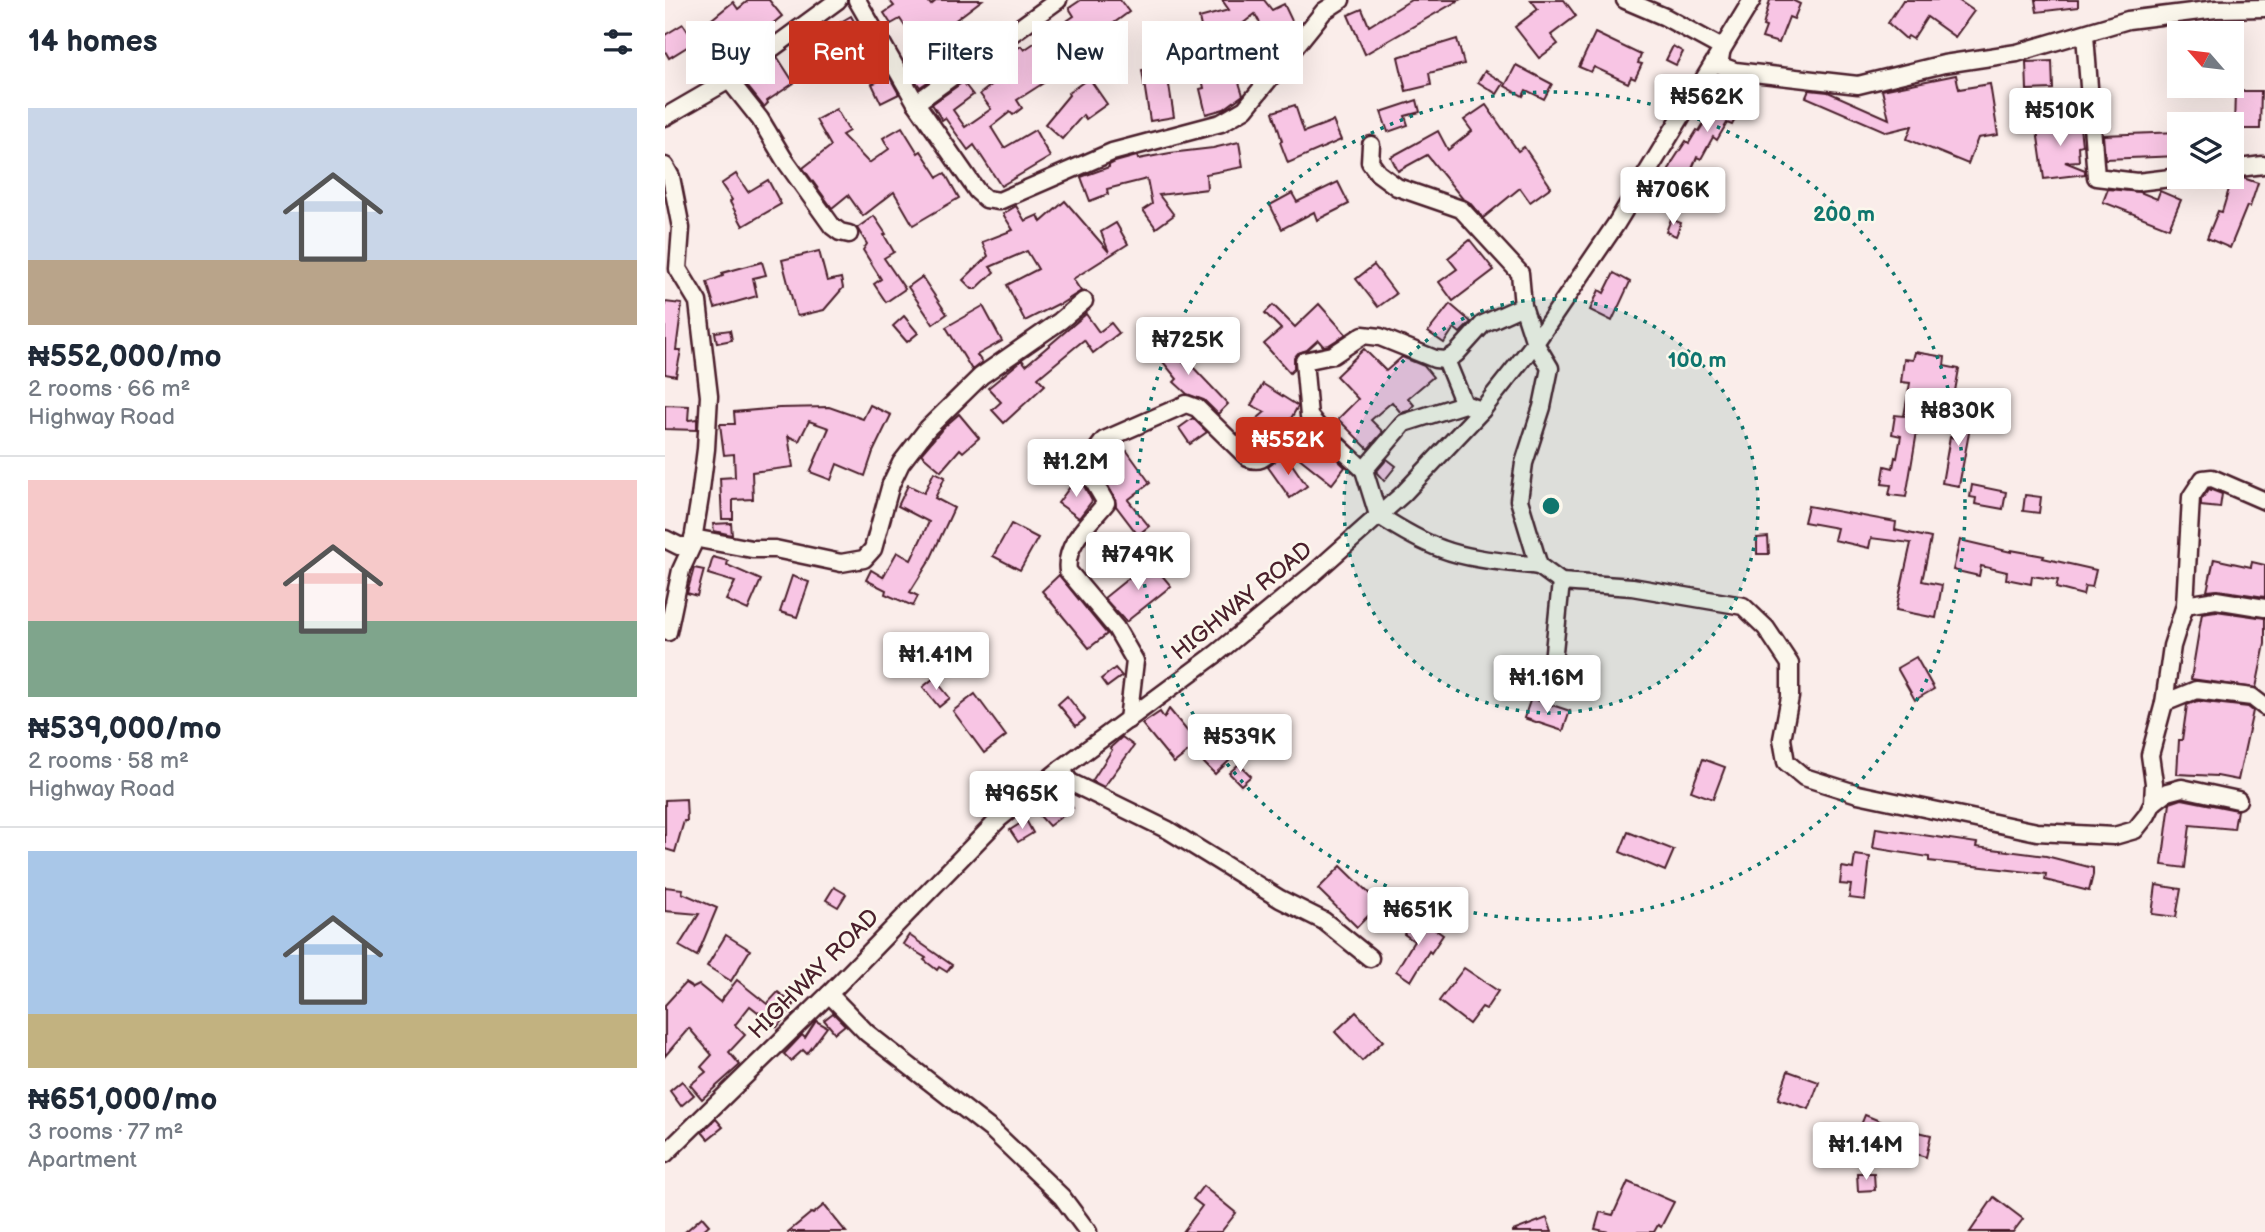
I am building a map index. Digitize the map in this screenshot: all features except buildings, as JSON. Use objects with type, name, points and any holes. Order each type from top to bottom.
[{"type":"street","points":[[775,46],[838,0]]},
{"type":"street","points":[[857,0],[916,103],[978,191],[986,199],[999,201],[1112,152],[1221,123],[1245,109],[1318,5],[1341,0]]},
{"type":"street","points":[[916,103],[1059,0]]},
{"type":"street","points":[[1625,0],[1665,17],[1721,48],[1719,65],[1735,71],[1858,85],[1944,64],[2017,53],[2128,20],[2216,9],[2265,8]]},
{"type":"street","name":"HIGHWAY ROAD","points":[[665,1154],[829,994],[1000,818],[1061,769],[1216,654],[1403,494],[1482,410],[1535,343],[1616,224],[1752,0]]},
{"type":"street","points":[[2085,34],[2096,177],[2137,182],[2167,178]]},
{"type":"street","points":[[665,117],[722,84]]},
{"type":"street","points":[[732,84],[760,119],[784,159],[832,226],[839,232],[849,234]]},
{"type":"street","points":[[1371,145],[1370,162],[1378,173],[1397,187],[1461,209],[1520,273],[1523,306],[1535,343],[1550,368],[1542,407],[1524,463],[1518,500],[1539,566]]},
{"type":"street","points":[[2244,167],[2263,165]]},
{"type":"street","points":[[665,166],[671,177],[681,228],[672,274],[698,302],[709,396],[706,449],[692,542],[681,570],[668,632]]},
{"type":"street","points":[[665,539],[679,546],[692,542],[775,549],[841,563],[864,559],[873,549],[891,484],[901,463],[928,428],[981,376],[1084,301]]},
{"type":"street","points":[[1523,306],[1483,324],[1456,354],[1446,360],[1435,359],[1380,337],[1363,335],[1333,355],[1304,361],[1308,416],[1364,470],[1378,515],[1443,550],[1539,566],[1561,582],[1632,587],[1742,606],[1766,628],[1790,664],[1790,697],[1782,739],[1786,762],[1804,777],[1857,794],[2037,832],[2114,836],[2135,830],[2153,803],[2154,783],[2150,755],[2164,703],[2172,646],[2185,605],[2191,497],[2203,479],[2212,478],[2265,501]]},
{"type":"street","points":[[1446,360],[1464,404]]},
{"type":"street","points":[[1128,720],[1135,661],[1116,628],[1069,571],[1067,560],[1069,548],[1105,503],[1088,472],[1092,456],[1104,440],[1186,404],[1197,408],[1248,458],[1255,461],[1262,460],[1277,446],[1290,450],[1318,427]]},
{"type":"street","points":[[1364,470],[1404,423],[1464,404],[1482,410]]},
{"type":"street","points":[[1552,681],[1561,582]]},
{"type":"street","points":[[2185,605],[2216,600],[2265,608]]},
{"type":"street","points":[[2164,703],[2196,690],[2252,697],[2265,707]]},
{"type":"street","points":[[1061,769],[1070,782],[1168,830],[1280,899],[1324,921],[1370,958]]},
{"type":"street","points":[[2153,803],[2167,792],[2182,788],[2238,800]]},
{"type":"street","points":[[829,994],[867,1033],[993,1131],[1062,1197],[1088,1232]]}]
